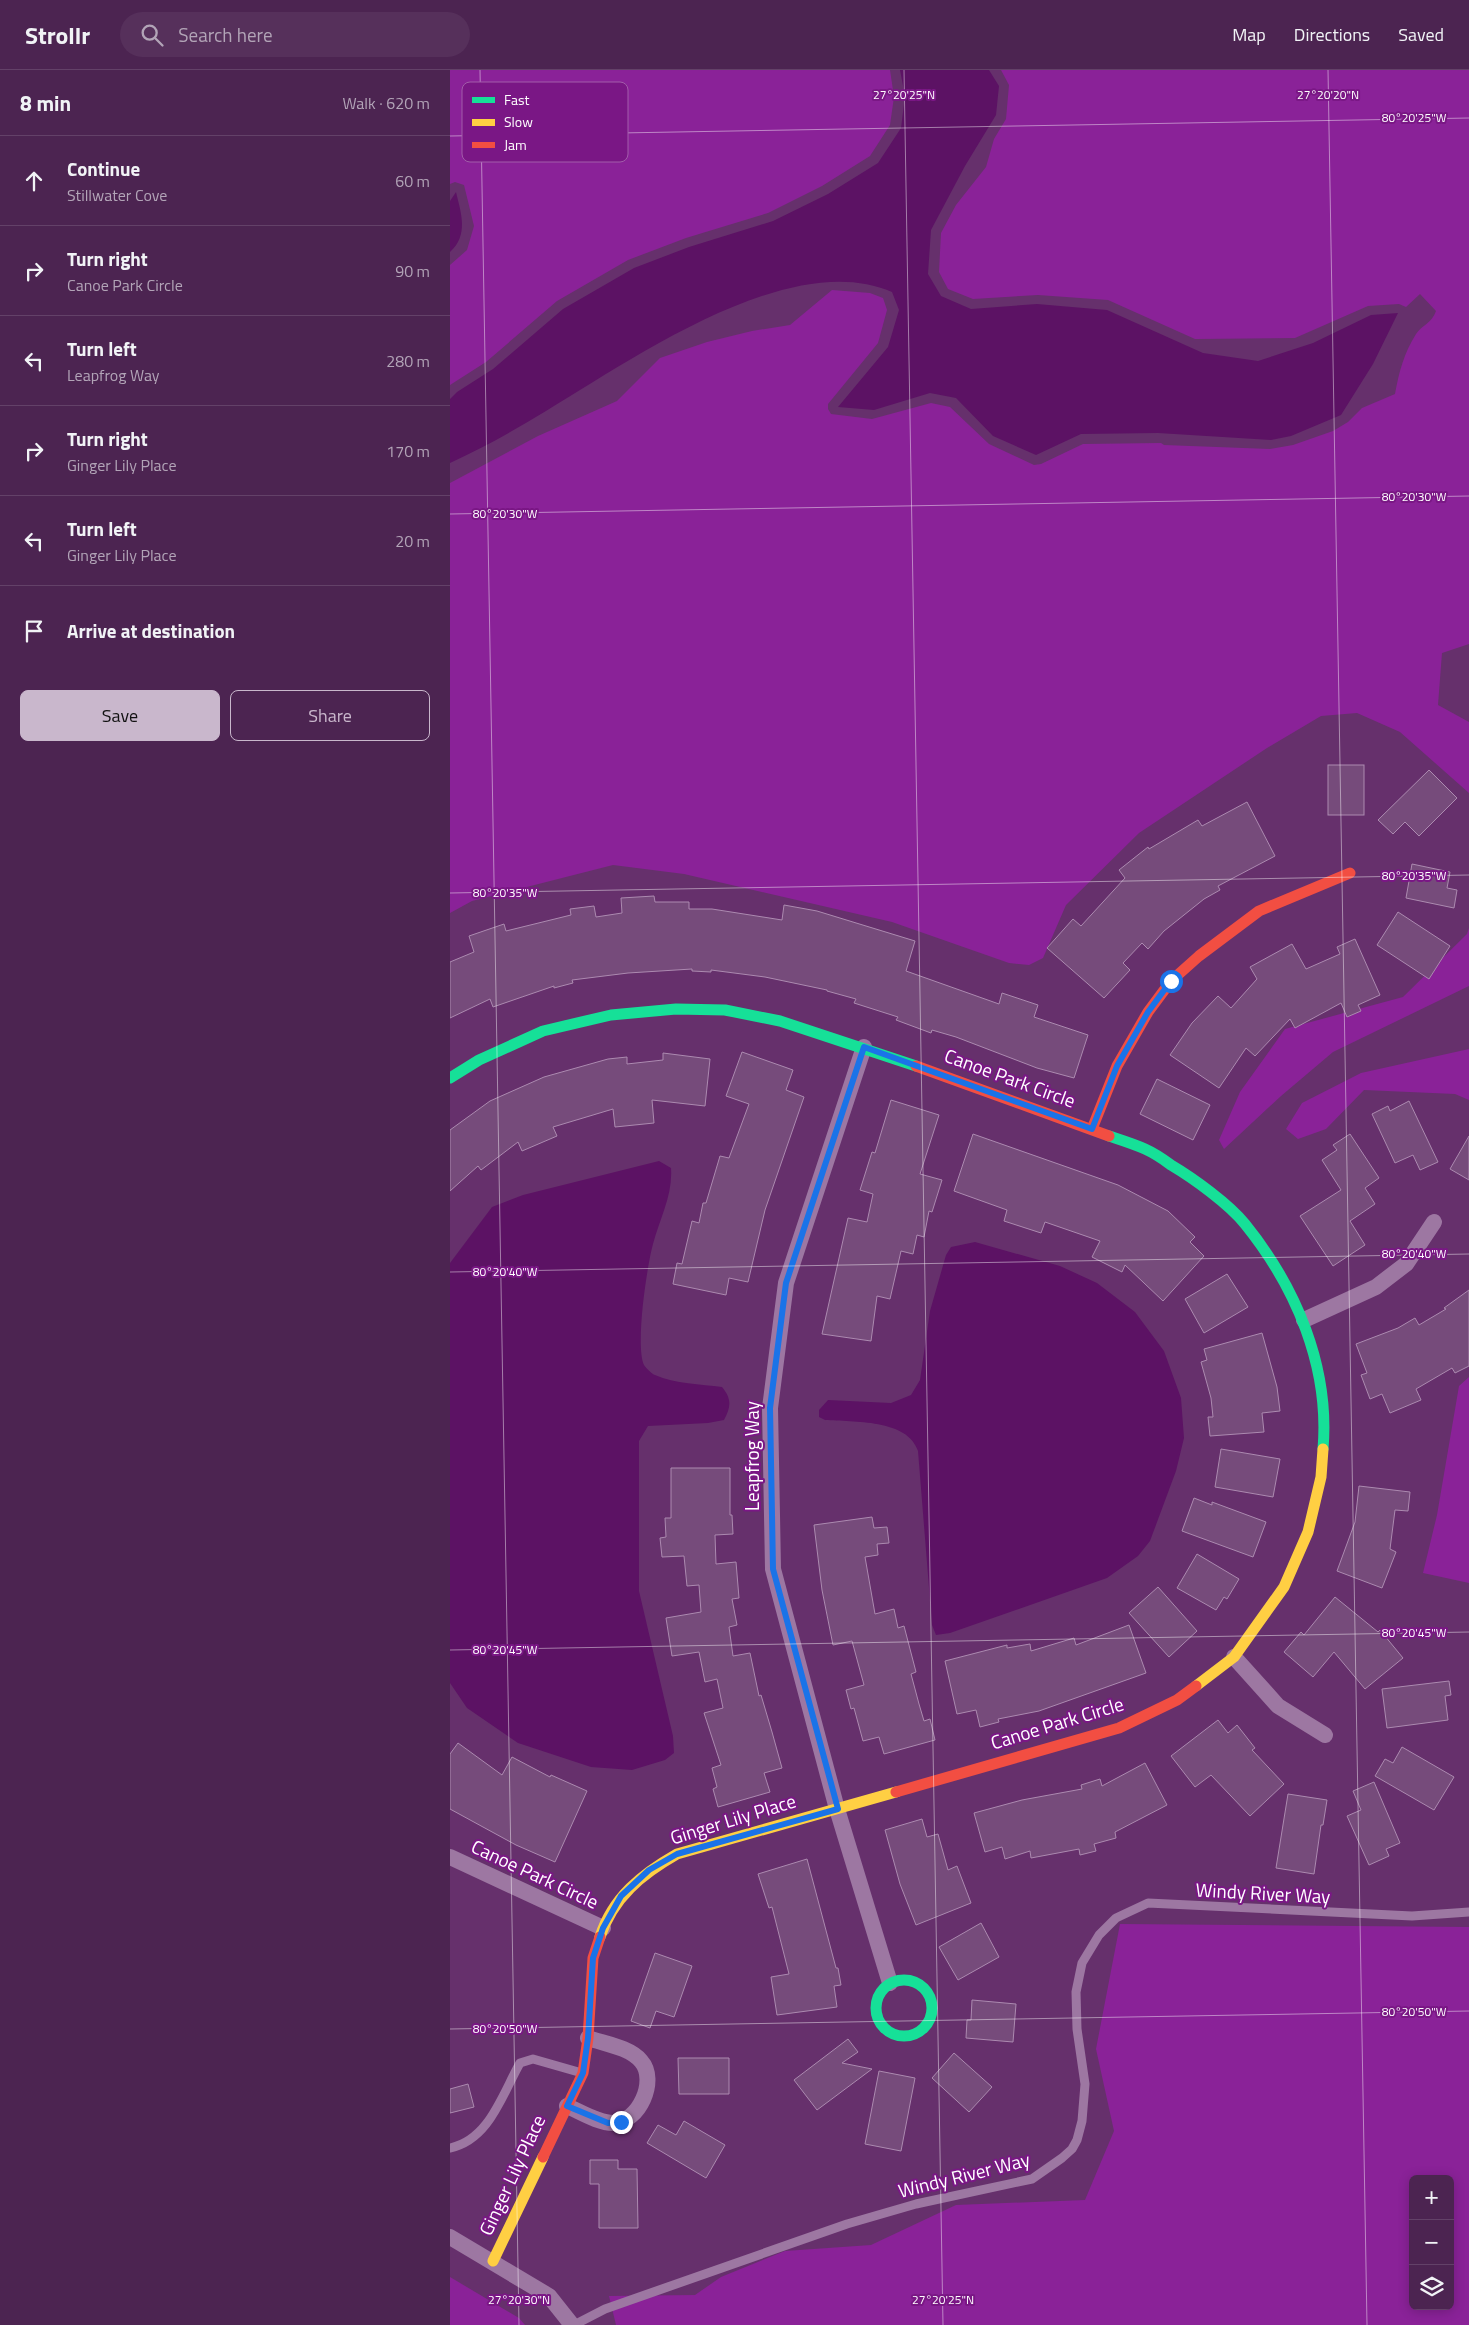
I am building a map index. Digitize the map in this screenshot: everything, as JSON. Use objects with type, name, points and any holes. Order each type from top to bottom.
[{"type":"street","points":[[1092,1129],[1117,1066],[1148,1012],[1171,981],[1199,956],[1259,911],[1350,873]]},
{"type":"street","name":"Canoe Park Circle","points":[[450,1078],[479,1060],[543,1031],[610,1014],[676,1009],[725,1010],[780,1021],[864,1047],[1146,1149],[1193,1178],[1244,1223],[1281,1275],[1304,1320],[1319,1377],[1325,1430],[1321,1477],[1308,1532],[1284,1586],[1234,1657],[1177,1700],[1119,1728],[838,1809]]},
{"type":"street","name":"Leapfrog Way","points":[[864,1047],[786,1283],[770,1408],[773,1569],[838,1809],[890,1983]]},
{"type":"street","points":[[1304,1320],[1376,1288],[1406,1264],[1434,1222]]},
{"type":"street","points":[[1234,1657],[1278,1706],[1325,1736]]},
{"type":"street","name":"Ginger Lily Place","points":[[493,2261],[583,2073],[588,2038],[593,1958],[603,1928],[621,1896],[649,1870],[677,1854],[838,1809]]},
{"type":"street","name":"Canoe Park Circle","points":[[450,1857],[603,1928]]},
{"type":"street","points":[[907,1979],[916,1982],[929,1994],[932,2003],[929,2021],[916,2034],[906,2037],[897,2036],[888,2032],[881,2025],[875,2007],[877,1997],[882,1989],[890,1983],[907,1979]]},
{"type":"street","name":"Ginger Lily Place","points":[[567,2106],[600,2120],[617,2123],[634,2115],[642,2100],[647,2080],[642,2062],[630,2053],[588,2038]]},
{"type":"street","points":[[450,2237],[549,2296],[573,2325]]},
{"type":"lane","name":"Windy River Way","points":[[573,2325],[605,2309],[847,2224],[924,2202],[1032,2179],[1062,2158],[1072,2149],[1077,2140],[1082,2121],[1085,2084],[1077,2029],[1076,1992],[1082,1963],[1099,1935],[1116,1918],[1148,1904],[1412,1916],[1469,1912]]},
{"type":"lane","points":[[450,2148],[463,2146],[487,2126],[520,2063],[533,2059],[583,2073]]},
{"type":"shaded area","points":[[450,70],[890,70],[894,97],[890,125],[870,156],[822,186],[768,213],[686,238],[628,260],[557,301],[486,362],[450,385],[450,265],[467,250],[474,226],[464,185],[455,182],[450,184]]},
{"type":"shaded area","points":[[900,70],[989,70],[999,86],[996,115],[965,166],[931,230],[928,274],[941,296],[971,309],[1037,304],[1107,310],[1203,353],[1258,361],[1313,343],[1371,315],[1398,313],[1373,364],[1341,415],[1291,436],[1271,440],[1158,433],[1081,434],[1036,455],[993,436],[956,398],[930,393],[874,410],[838,407],[888,347],[899,310],[892,292],[852,282],[807,284],[761,296],[713,316],[666,339],[511,432],[450,463],[450,399],[457,392],[493,369],[563,309],[634,268],[689,247],[773,221],[828,194],[878,163],[901,128],[905,96]]},
{"type":"shaded area","points":[[1001,70],[1469,70],[1469,644],[1442,653],[1438,705],[1469,722],[1469,793],[1400,732],[1357,713],[1321,716],[1267,748],[1139,833],[1066,905],[1043,958],[1029,965],[1009,963],[892,922],[684,874],[613,865],[472,901],[450,913],[450,483],[538,436],[617,401],[660,358],[707,342],[752,331],[790,325],[832,290],[870,293],[883,298],[887,310],[878,343],[828,404],[831,414],[872,419],[931,403],[950,407],[989,444],[1034,465],[1041,464],[1083,444],[1161,443],[1164,445],[1270,449],[1293,445],[1333,431],[1348,422],[1362,408],[1395,394],[1400,370],[1408,348],[1416,334],[1432,318],[1436,311],[1420,294],[1406,307],[1399,304],[1368,306],[1295,338],[1195,339],[1108,300],[1038,295],[973,299],[948,289],[939,272],[941,233],[956,205],[986,167],[994,139],[1006,119],[1009,85]]},
{"type":"shaded area","points":[[456,192],[462,231],[456,245],[450,252],[450,201]]},
{"type":"shaded area","points":[[1469,928],[1469,986],[1333,1052],[1281,1096],[1224,1149],[1219,1140],[1240,1092],[1285,1029],[1403,997],[1467,934]]},
{"type":"shaded area","points":[[1469,1049],[1469,1100],[1455,1094],[1364,1090],[1326,1129],[1298,1139],[1286,1129],[1302,1103],[1361,1073]]},
{"type":"shaded area","points":[[659,1161],[671,1168],[671,1178],[668,1197],[653,1244],[645,1287],[641,1324],[644,1365],[652,1373],[663,1378],[679,1382],[722,1387],[728,1395],[729,1407],[724,1420],[708,1423],[648,1426],[639,1441],[639,1591],[673,1736],[674,1753],[665,1760],[632,1770],[591,1767],[518,1743],[467,1708],[450,1683],[450,1263],[492,1207],[523,1195]]},
{"type":"shaded area","points":[[975,1242],[1060,1266],[1097,1283],[1135,1312],[1164,1351],[1181,1398],[1184,1438],[1176,1471],[1150,1541],[1138,1556],[1107,1578],[950,1633],[936,1635],[932,1625],[918,1451],[912,1441],[903,1433],[892,1428],[864,1422],[825,1420],[819,1417],[819,1410],[828,1400],[891,1403],[911,1395],[920,1380],[930,1311],[946,1255],[951,1247]]},
{"type":"shaded area","points":[[1469,1377],[1469,1583],[1423,1573],[1437,1515],[1459,1386]]},
{"type":"shaded area","points":[[1120,1924],[1469,1927],[1469,2325],[616,2325],[609,2296],[695,2295],[721,2277],[785,2251],[871,2245],[956,2205],[1085,2200],[1114,2131],[1096,2049]]},
{"type":"shaded area","points":[[450,2277],[519,2318],[525,2325],[450,2325]]},
{"type":"building","points":[[1328,765],[1364,765],[1364,815],[1328,815]]},
{"type":"building","points":[[1429,770],[1457,798],[1419,836],[1405,822],[1393,834],[1378,820]]},
{"type":"building","points":[[1247,802],[1275,856],[1218,886],[1220,890],[1204,899],[1164,931],[1148,949],[1142,943],[1123,963],[1130,970],[1104,998],[1047,948],[1073,919],[1081,926],[1125,878],[1119,870],[1148,847],[1149,849],[1198,820],[1202,826]]},
{"type":"building","points":[[1412,864],[1450,872],[1447,888],[1457,890],[1454,908],[1406,898]]},
{"type":"building","points":[[654,896],[655,902],[689,902],[689,909],[712,909],[782,920],[784,905],[817,911],[915,941],[906,971],[999,1004],[1002,993],[1038,1005],[1034,1017],[1088,1035],[1074,1078],[1037,1068],[956,1037],[932,1030],[931,1033],[896,1020],[898,1017],[854,1003],[856,999],[827,990],[765,977],[711,970],[711,972],[692,971],[692,969],[628,973],[572,980],[573,983],[554,988],[554,986],[493,1007],[490,999],[450,1018],[450,962],[474,952],[469,936],[504,924],[506,931],[571,915],[570,909],[594,906],[596,917],[622,913],[621,898]]},
{"type":"building","points":[[1398,912],[1450,946],[1429,979],[1377,945]]},
{"type":"building","points":[[1355,939],[1380,995],[1358,1005],[1361,1011],[1347,1017],[1341,1003],[1295,1028],[1290,1019],[1255,1056],[1246,1048],[1219,1088],[1170,1055],[1192,1023],[1218,996],[1231,1008],[1257,979],[1250,967],[1292,944],[1306,969],[1340,954],[1337,947]]},
{"type":"building","points":[[742,1052],[793,1070],[786,1090],[804,1097],[765,1210],[748,1282],[729,1278],[726,1295],[673,1284],[677,1263],[682,1264],[692,1221],[699,1223],[703,1203],[706,1203],[720,1156],[729,1158],[749,1104],[726,1096]]},
{"type":"building","points":[[663,1053],[710,1059],[705,1106],[652,1100],[654,1123],[615,1127],[613,1109],[553,1127],[557,1136],[522,1151],[518,1142],[481,1170],[478,1166],[450,1191],[450,1130],[490,1101],[544,1077],[608,1059],[627,1057],[627,1064],[663,1060]]},
{"type":"building","points":[[1157,1079],[1210,1105],[1193,1140],[1140,1114]]},
{"type":"building","points":[[891,1100],[939,1115],[920,1174],[942,1180],[932,1212],[929,1211],[924,1237],[917,1235],[913,1254],[901,1251],[890,1299],[877,1296],[871,1341],[822,1334],[848,1218],[867,1222],[873,1194],[860,1190],[872,1152],[875,1153]]},
{"type":"building","points":[[1409,1101],[1438,1162],[1420,1170],[1413,1155],[1395,1163],[1372,1114],[1388,1106],[1390,1111]]},
{"type":"building","points":[[973,1134],[1118,1185],[1168,1211],[1195,1237],[1190,1242],[1204,1256],[1163,1301],[1125,1265],[1122,1272],[1092,1257],[1100,1241],[1045,1222],[1041,1233],[1004,1221],[1007,1210],[954,1191]]},
{"type":"building","points":[[1350,1134],[1379,1178],[1365,1188],[1375,1204],[1350,1221],[1365,1245],[1333,1266],[1300,1216],[1341,1190],[1322,1160],[1337,1150],[1333,1145]]},
{"type":"building","points":[[1469,1136],[1469,1180],[1450,1169]]},
{"type":"building","points":[[1227,1274],[1248,1307],[1204,1333],[1185,1299]]},
{"type":"building","points":[[1469,1290],[1469,1366],[1455,1373],[1452,1368],[1416,1389],[1421,1400],[1390,1413],[1382,1394],[1370,1399],[1361,1375],[1367,1373],[1356,1344],[1398,1328],[1415,1318],[1419,1325],[1446,1309],[1444,1308]]},
{"type":"building","points":[[1262,1333],[1277,1387],[1280,1411],[1262,1413],[1264,1432],[1210,1436],[1208,1417],[1213,1417],[1211,1398],[1201,1362],[1207,1360],[1204,1349]]},
{"type":"building","points":[[1221,1449],[1280,1459],[1273,1497],[1215,1487]]},
{"type":"building","points":[[671,1468],[730,1468],[730,1515],[732,1515],[733,1534],[715,1535],[716,1564],[736,1562],[739,1598],[732,1599],[737,1625],[729,1627],[733,1656],[750,1653],[759,1696],[761,1695],[782,1768],[764,1773],[770,1792],[718,1807],[713,1789],[717,1787],[712,1768],[721,1765],[704,1713],[723,1708],[717,1679],[705,1682],[699,1652],[672,1656],[666,1618],[701,1612],[699,1585],[687,1586],[684,1556],[662,1557],[660,1538],[666,1537],[665,1518],[671,1518]]},
{"type":"building","points":[[1359,1486],[1410,1492],[1408,1511],[1395,1510],[1390,1549],[1396,1552],[1382,1588],[1337,1571],[1355,1522]]},
{"type":"building","points":[[1194,1498],[1212,1505],[1212,1502],[1266,1522],[1253,1557],[1182,1531]]},
{"type":"building","points":[[872,1517],[874,1528],[887,1527],[889,1543],[877,1544],[878,1555],[865,1557],[875,1614],[894,1609],[898,1628],[904,1626],[916,1672],[911,1674],[919,1704],[924,1721],[930,1719],[935,1740],[884,1754],[879,1737],[863,1741],[854,1708],[851,1709],[846,1690],[864,1685],[852,1641],[833,1645],[822,1590],[814,1525]]},
{"type":"building","points":[[1197,1554],[1239,1579],[1227,1599],[1224,1597],[1216,1610],[1177,1588]]},
{"type":"building","points":[[1158,1587],[1197,1631],[1169,1657],[1129,1613]]},
{"type":"building","points":[[1335,1597],[1378,1632],[1380,1630],[1403,1658],[1365,1689],[1334,1652],[1313,1677],[1284,1652],[1301,1632],[1304,1635]]},
{"type":"building","points":[[1129,1625],[1146,1673],[1039,1711],[998,1719],[999,1722],[980,1727],[976,1710],[957,1714],[945,1661],[1007,1645],[1007,1648],[1030,1644],[1031,1651],[1074,1638],[1076,1645]]},
{"type":"building","points":[[1449,1681],[1451,1695],[1445,1696],[1448,1720],[1387,1728],[1382,1689]]},
{"type":"building","points":[[1218,1720],[1228,1733],[1237,1725],[1255,1748],[1252,1750],[1284,1784],[1250,1816],[1211,1775],[1195,1787],[1171,1756]]},
{"type":"building","points":[[458,1743],[502,1775],[512,1757],[550,1777],[551,1775],[587,1791],[555,1862],[516,1845],[450,1809],[450,1754]]},
{"type":"building","points":[[1402,1747],[1454,1777],[1434,1810],[1375,1776],[1385,1759],[1393,1763]]},
{"type":"building","points":[[1145,1763],[1167,1805],[1115,1832],[1116,1838],[1094,1844],[1096,1851],[1080,1855],[1079,1849],[1031,1858],[1030,1851],[1005,1859],[1002,1847],[985,1852],[974,1813],[1022,1800],[1082,1789],[1081,1785],[1100,1779],[1102,1786]]},
{"type":"building","points":[[1374,1782],[1400,1843],[1386,1849],[1389,1856],[1369,1865],[1347,1816],[1361,1810],[1353,1791]]},
{"type":"building","points":[[1288,1794],[1327,1800],[1323,1825],[1321,1825],[1314,1874],[1276,1868]]},
{"type":"building","points":[[922,1819],[927,1837],[938,1834],[948,1870],[957,1866],[971,1903],[916,1925],[900,1884],[885,1830]]},
{"type":"building","points":[[807,1859],[836,1968],[838,1968],[841,1985],[834,1986],[837,2007],[777,2015],[771,1977],[789,1974],[772,1907],[769,1908],[758,1874]]},
{"type":"building","points":[[981,1923],[999,1957],[958,1980],[939,1947]]},
{"type":"building","points":[[655,1953],[692,1966],[674,2017],[656,2011],[650,2028],[631,2021]]},
{"type":"building","points":[[972,2000],[1016,2004],[1013,2042],[966,2038],[967,2020],[971,2020]]},
{"type":"building","points":[[848,2039],[858,2052],[842,2063],[872,2069],[817,2110],[794,2080]]},
{"type":"building","points":[[954,2053],[992,2087],[969,2112],[932,2078]]},
{"type":"building","points":[[678,2058],[729,2058],[729,2094],[679,2094]]},
{"type":"building","points":[[879,2071],[915,2078],[901,2151],[865,2144]]},
{"type":"building","points":[[468,2084],[474,2107],[450,2113],[450,2089]]},
{"type":"building","points":[[684,2121],[725,2145],[706,2178],[647,2143],[658,2125],[676,2135]]},
{"type":"building","points":[[590,2160],[618,2160],[618,2169],[637,2169],[638,2228],[599,2228],[599,2184],[590,2184]]},
{"type":"traffic: fast","points":[[450,1078],[479,1060],[543,1031],[611,1015],[676,1009],[725,1010],[780,1021],[916,1066]]},
{"type":"traffic: fast","points":[[1109,1136],[1152,1152],[1200,1184],[1238,1216],[1263,1248],[1280,1274],[1294,1301],[1306,1329],[1315,1358],[1324,1418],[1323,1449]]},
{"type":"traffic: fast","points":[[898,1980],[910,1980],[920,1984],[928,1992],[932,2008],[928,2024],[920,2032],[910,2036],[898,2036],[888,2032],[880,2024],[876,2014],[876,2002],[880,1992],[888,1984],[898,1980]]},
{"type":"traffic: slow","points":[[1196,1686],[1234,1657],[1284,1587],[1308,1532],[1321,1477],[1323,1449]]},
{"type":"traffic: slow","points":[[600,1937],[613,1910],[630,1888],[652,1870],[677,1854],[896,1792]]},
{"type":"traffic: slow","points":[[493,2261],[543,2157]]},
{"type":"traffic: jam","points":[[1092,1129],[1117,1066],[1148,1012],[1171,981],[1199,956],[1259,911],[1350,873]]},
{"type":"traffic: jam","points":[[916,1066],[1109,1136]]},
{"type":"traffic: jam","points":[[896,1792],[1119,1728],[1177,1700],[1196,1686]]},
{"type":"traffic: jam","points":[[543,2157],[583,2073],[588,2038],[593,1958],[600,1937]]},
{"type":"route","points":[[621,2122],[608,2123],[567,2106],[583,2073],[588,2038],[593,1958],[603,1928],[621,1896],[649,1870],[677,1854],[838,1809],[773,1569],[770,1408],[786,1283],[864,1047],[1092,1129],[1117,1066],[1148,1012],[1171,981]]}]
